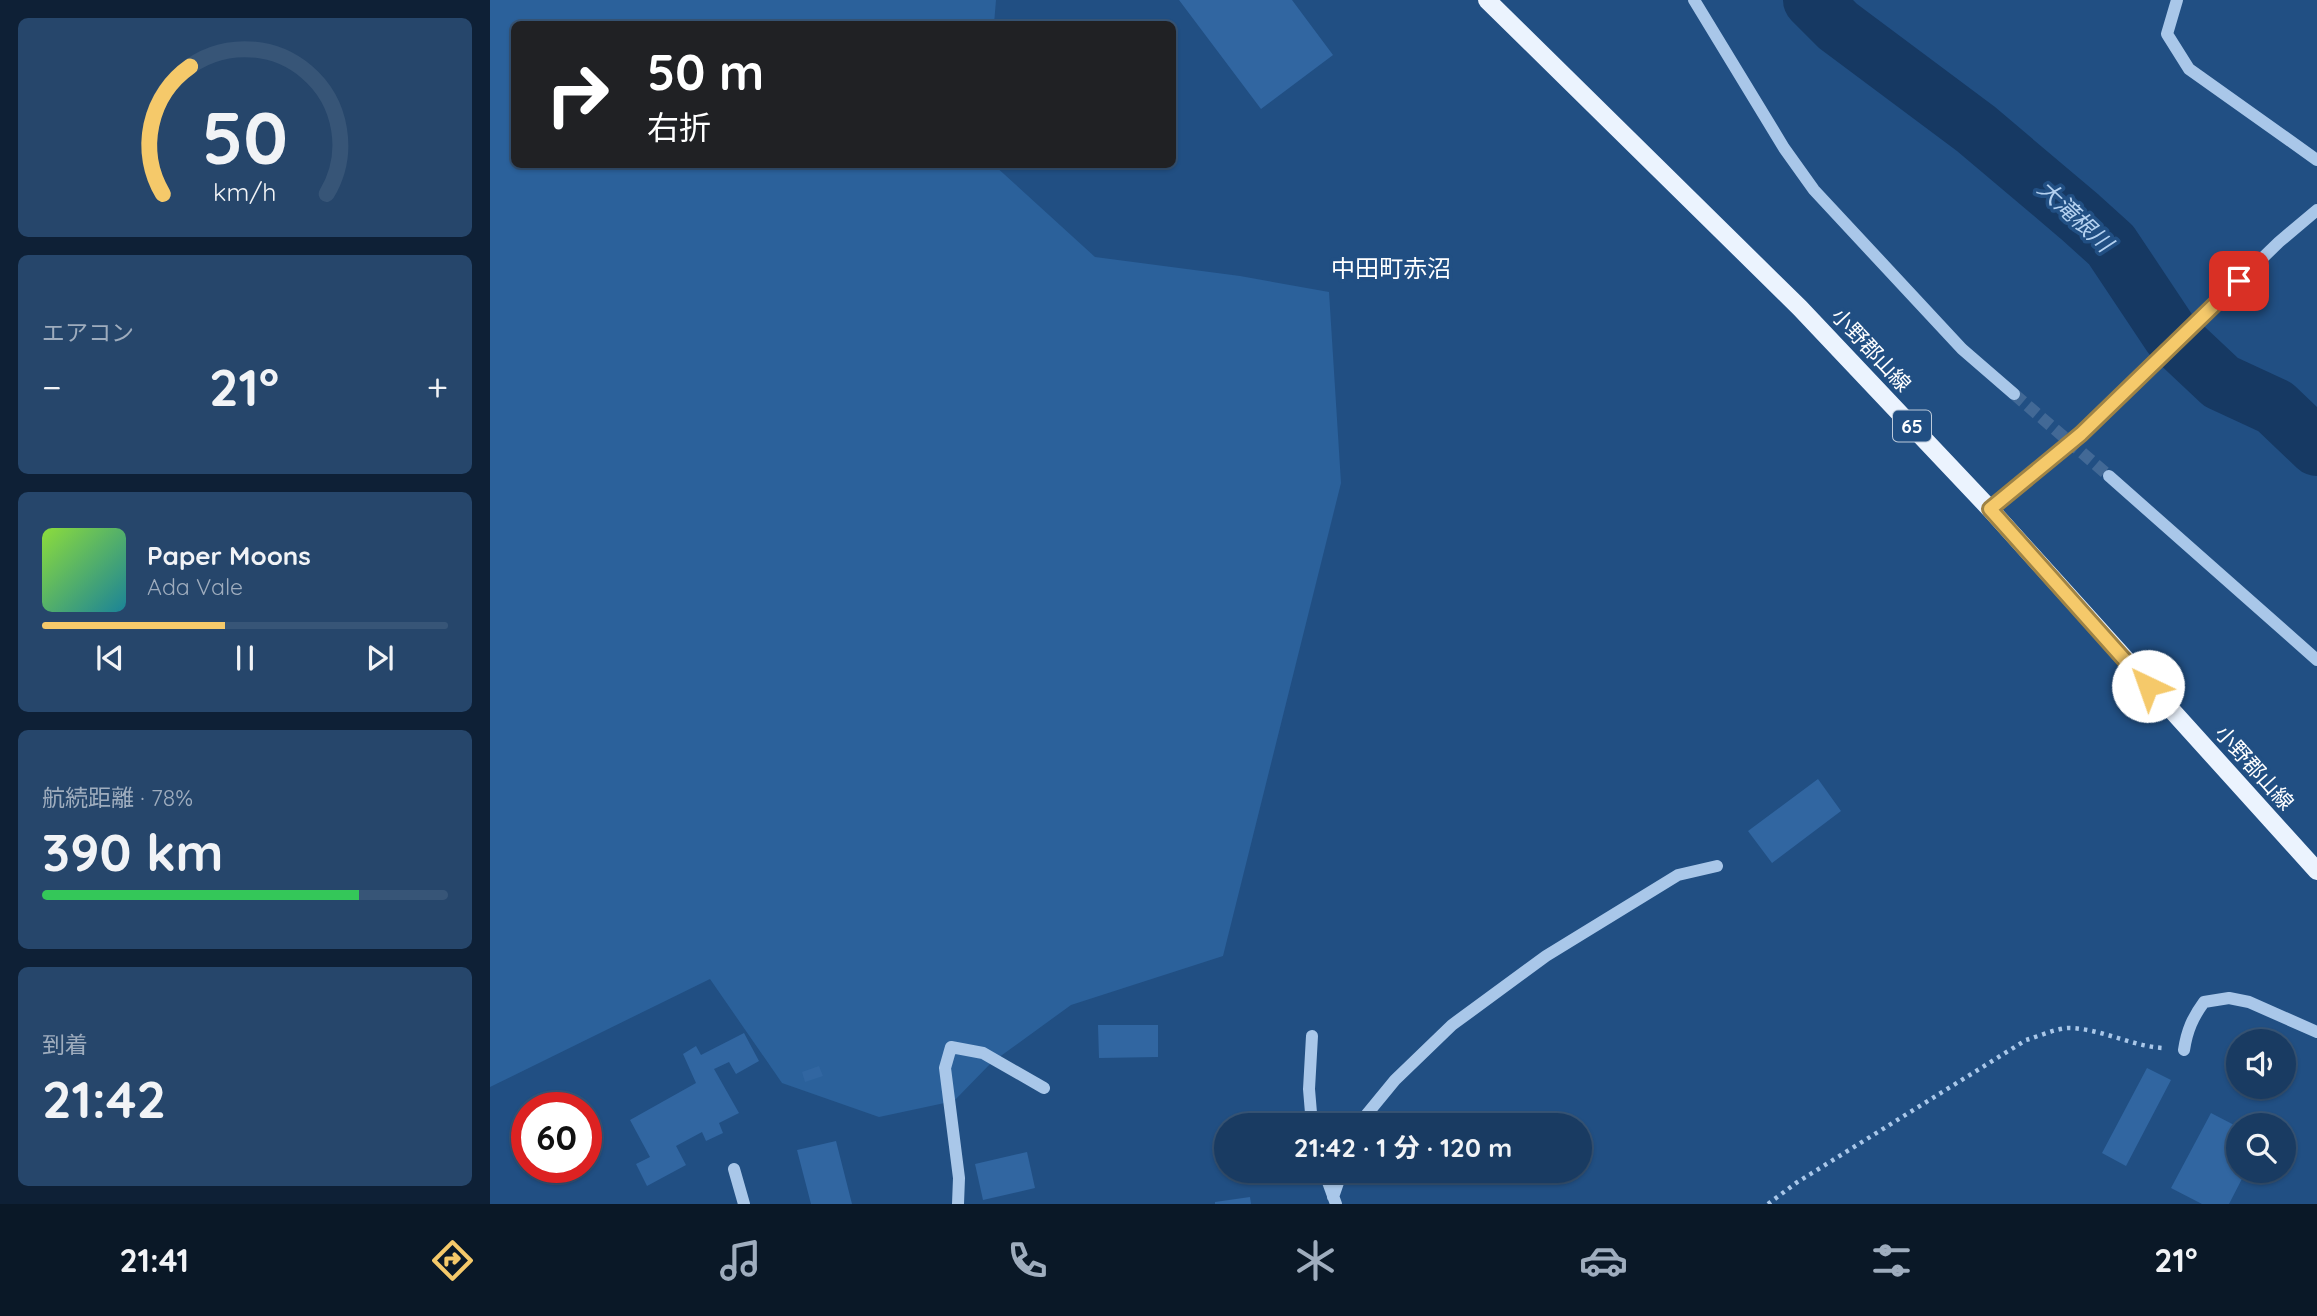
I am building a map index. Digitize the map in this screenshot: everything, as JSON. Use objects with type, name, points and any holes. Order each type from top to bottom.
[{"type":"main road","name":"小野郡山線","points":[[1487,0],[1800,308],[1990,509],[2317,871]]},
{"type":"street","points":[[1695,0],[1784,148],[1814,190],[1962,349],[2014,394]]},
{"type":"street","points":[[2178,0],[2167,34],[2189,69],[2317,160]]},
{"type":"street","points":[[1990,509],[2081,434],[2278,242],[2317,210]]},
{"type":"street","points":[[2109,476],[2317,660]]},
{"type":"street","points":[[1368,1113],[1395,1080],[1452,1024],[1546,956],[1678,876],[1717,866]]},
{"type":"street","points":[[2184,1049],[2192,1018],[2204,1002],[2229,998],[2249,1002],[2317,1032]]},
{"type":"street","points":[[1311,1113],[1312,1036]]},
{"type":"street","points":[[958,1204],[959,1178],[945,1068],[951,1047],[983,1054],[1044,1088]]},
{"type":"street","points":[[734,1169],[744,1204]]},
{"type":"street","points":[[1328,1183],[1334,1200]]},
{"type":"street","points":[[1334,1200],[1339,1183]]},
{"type":"path","points":[[1768,1204],[1796,1183],[2026,1040],[2068,1028],[2099,1033],[2149,1047],[2184,1049]]},
{"type":"shaded area","points":[[490,0],[996,0],[994,21],[511,21],[511,168],[997,168],[1095,257],[1240,276],[1329,292],[1341,483],[1223,956],[1071,1005],[991,1063],[954,1101],[879,1117],[782,1083],[710,979],[490,1087]]},
{"type":"building","points":[[1179,0],[1292,0],[1333,55],[1261,109]]},
{"type":"building","points":[[1818,779],[1841,811],[1772,863],[1748,831]]},
{"type":"building","points":[[1098,1025],[1158,1025],[1158,1057],[1099,1058]]},
{"type":"building","points":[[744,1033],[759,1061],[736,1074],[729,1062],[714,1069],[739,1113],[719,1123],[723,1133],[706,1141],[702,1132],[676,1146],[686,1165],[647,1186],[636,1164],[650,1157],[630,1120],[696,1083],[683,1054],[696,1046],[701,1055]]},
{"type":"building","points":[[819,1066],[823,1076],[805,1082],[802,1072]]},
{"type":"building","points":[[2147,1068],[2171,1080],[2126,1166],[2102,1153]]},
{"type":"building","points":[[2211,1113],[2226,1121],[2226,1183],[2240,1183],[2229,1204],[2202,1204],[2171,1188]]},
{"type":"building","points":[[836,1141],[852,1204],[811,1204],[797,1150]]},
{"type":"building","points":[[1027,1152],[1035,1188],[983,1200],[975,1164]]},
{"type":"building","points":[[1250,1197],[1251,1204],[1215,1204],[1215,1202]]},
{"type":"waterway","name":"大滝根川","points":[[1812,0],[1838,26],[1976,129],[2080,217],[2111,245],[2171,335],[2221,382],[2275,407],[2317,447]]},
{"type":"tunnel","points":[[2014,394],[2109,476]]},
{"type":"district","name":"中田町赤沼","points":[[1391,269]]},
{"type":"route","points":[[2148,686],[1990,509],[2081,434],[2239,281]]}]
